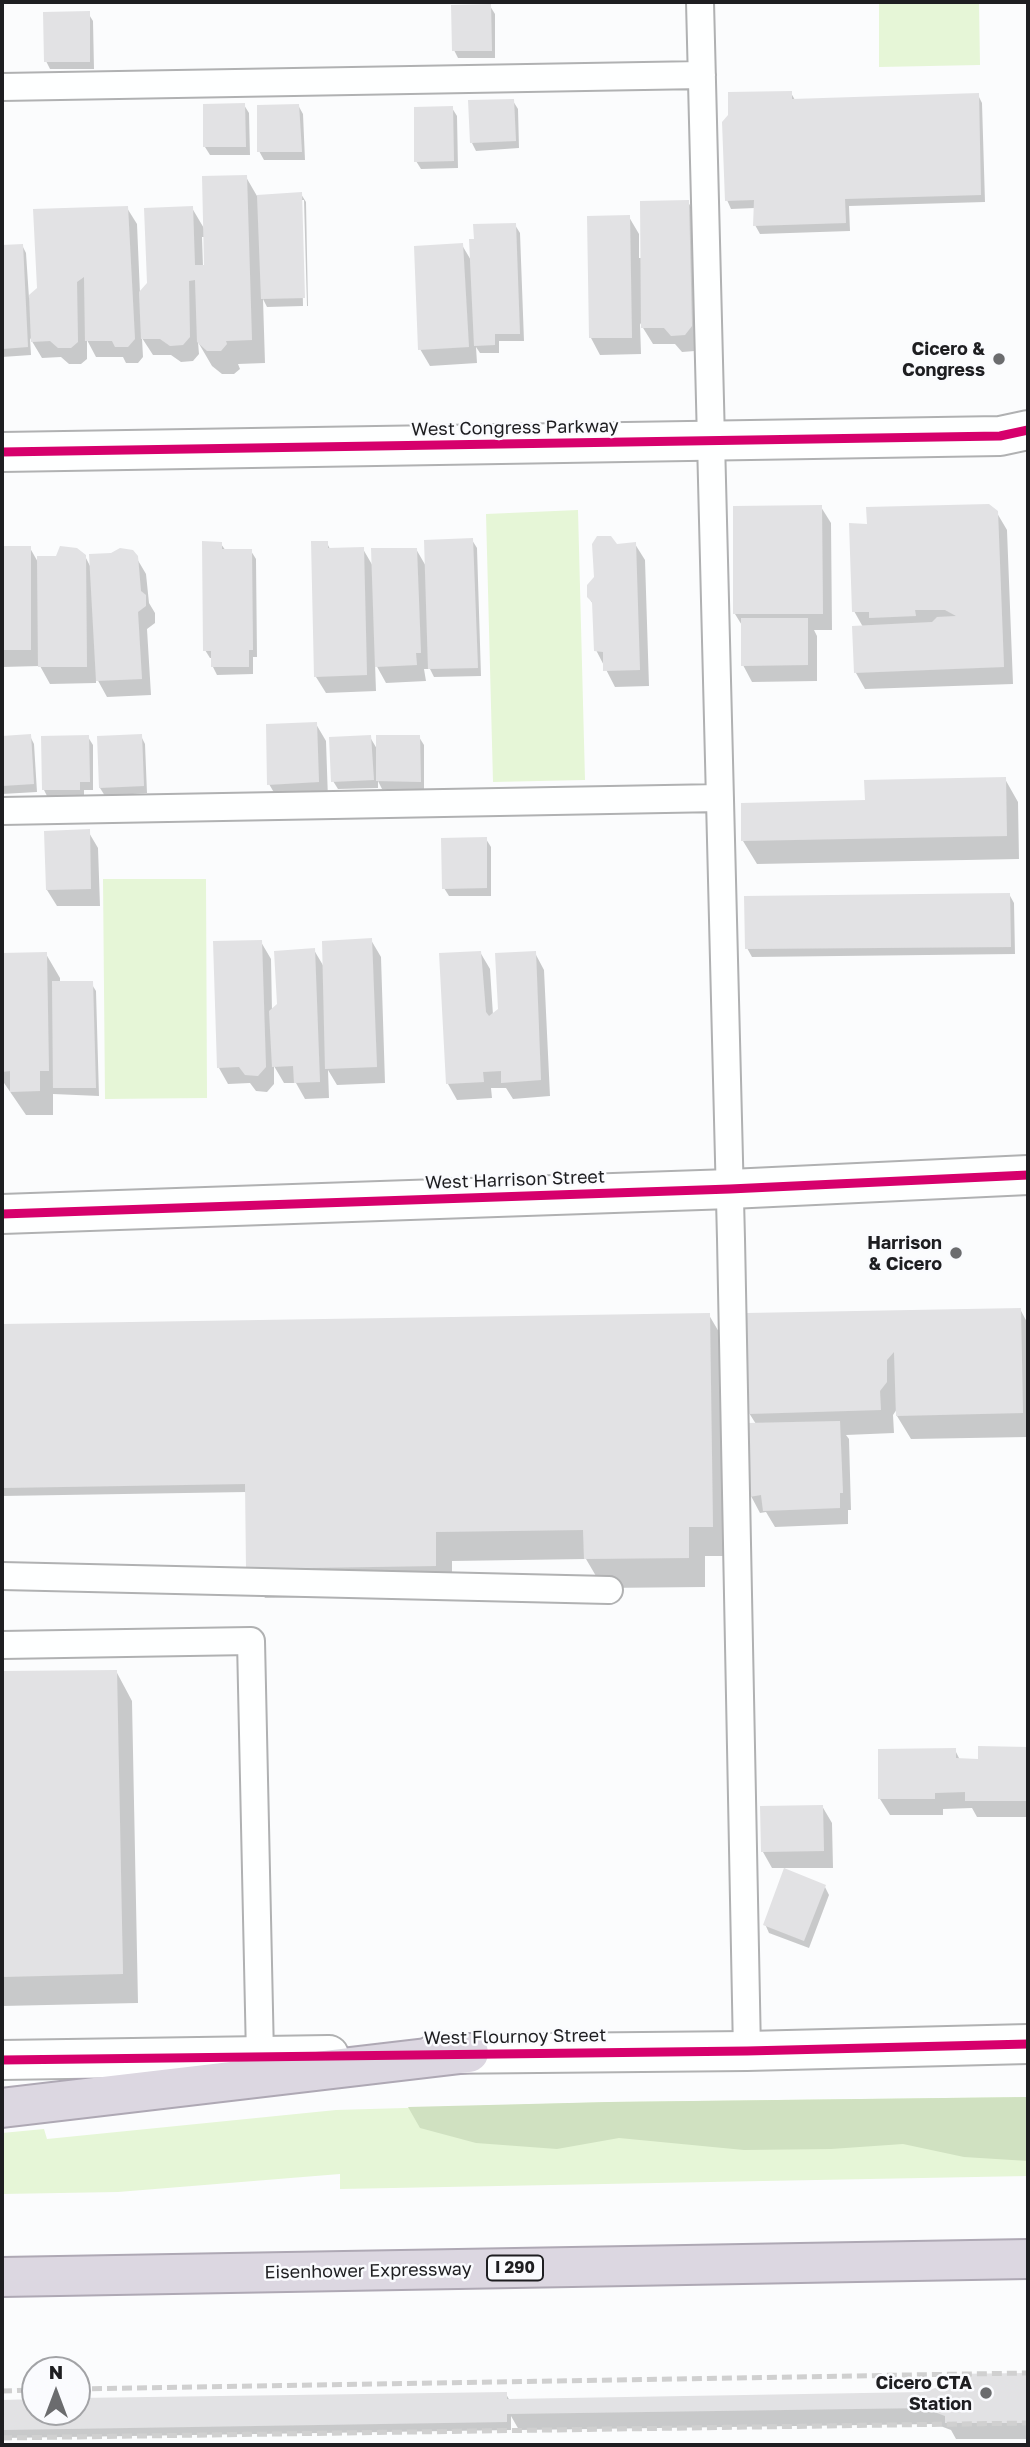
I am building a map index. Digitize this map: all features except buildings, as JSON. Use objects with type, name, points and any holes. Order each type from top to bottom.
[{"type":"highway","points":[[2,2108],[469,2053]]},
{"type":"highway","name":"Eisenhower Expressway","points":[[2,2277],[1028,2259]]},
{"type":"street","name":"West Congress Parkway","points":[[2,453],[1000,436],[1028,430]]},
{"type":"street","name":"West Harrison Street","points":[[2,1214],[730,1189],[1028,1175]]},
{"type":"street","name":"West Flournoy Street","points":[[2,2060],[747,2051],[1028,2044]]},
{"type":"lane","points":[[700,2],[730,1189],[747,2051]]},
{"type":"lane","points":[[2,87],[702,75]]},
{"type":"lane","points":[[2,811],[720,798]]},
{"type":"lane","points":[[2,1576],[609,1590]]},
{"type":"lane","points":[[2,1645],[251,1642],[260,2056]]},
{"type":"green space","points":[[879,2],[979,2],[980,65],[879,67]]},
{"type":"green space","points":[[578,510],[585,780],[493,782],[486,514]]},
{"type":"green space","points":[[103,879],[206,879],[207,1098],[105,1099]]},
{"type":"green space","points":[[1028,2097],[1028,2176],[340,2189],[340,2174],[118,2192],[2,2194],[2,2133],[44,2129],[47,2139],[336,2110],[609,2102]]},
{"type":"green space","points":[[1028,2097],[1028,2161],[964,2157],[903,2144],[831,2149],[744,2150],[619,2138],[557,2149],[476,2143],[420,2128],[408,2107],[609,2102]]},
{"type":"railway","points":[[91,2389],[1028,2373]]},
{"type":"railway","points":[[2,2391],[21,2390]]},
{"type":"railway","points":[[2,2438],[1028,2423]]},
{"type":"cycle path","points":[[2,452],[1000,436],[1028,430]]},
{"type":"cycle path","points":[[2,1214],[730,1189],[1028,1175]]},
{"type":"cycle path","points":[[2,2060],[747,2051],[1028,2044]]},
{"type":"place","name":"Cicero & Congress","points":[[999,359]]},
{"type":"place","name":"Harrison & Cicero","points":[[956,1253]]},
{"type":"place","name":"Cicero CTA Station","points":[[986,2393]]}]
